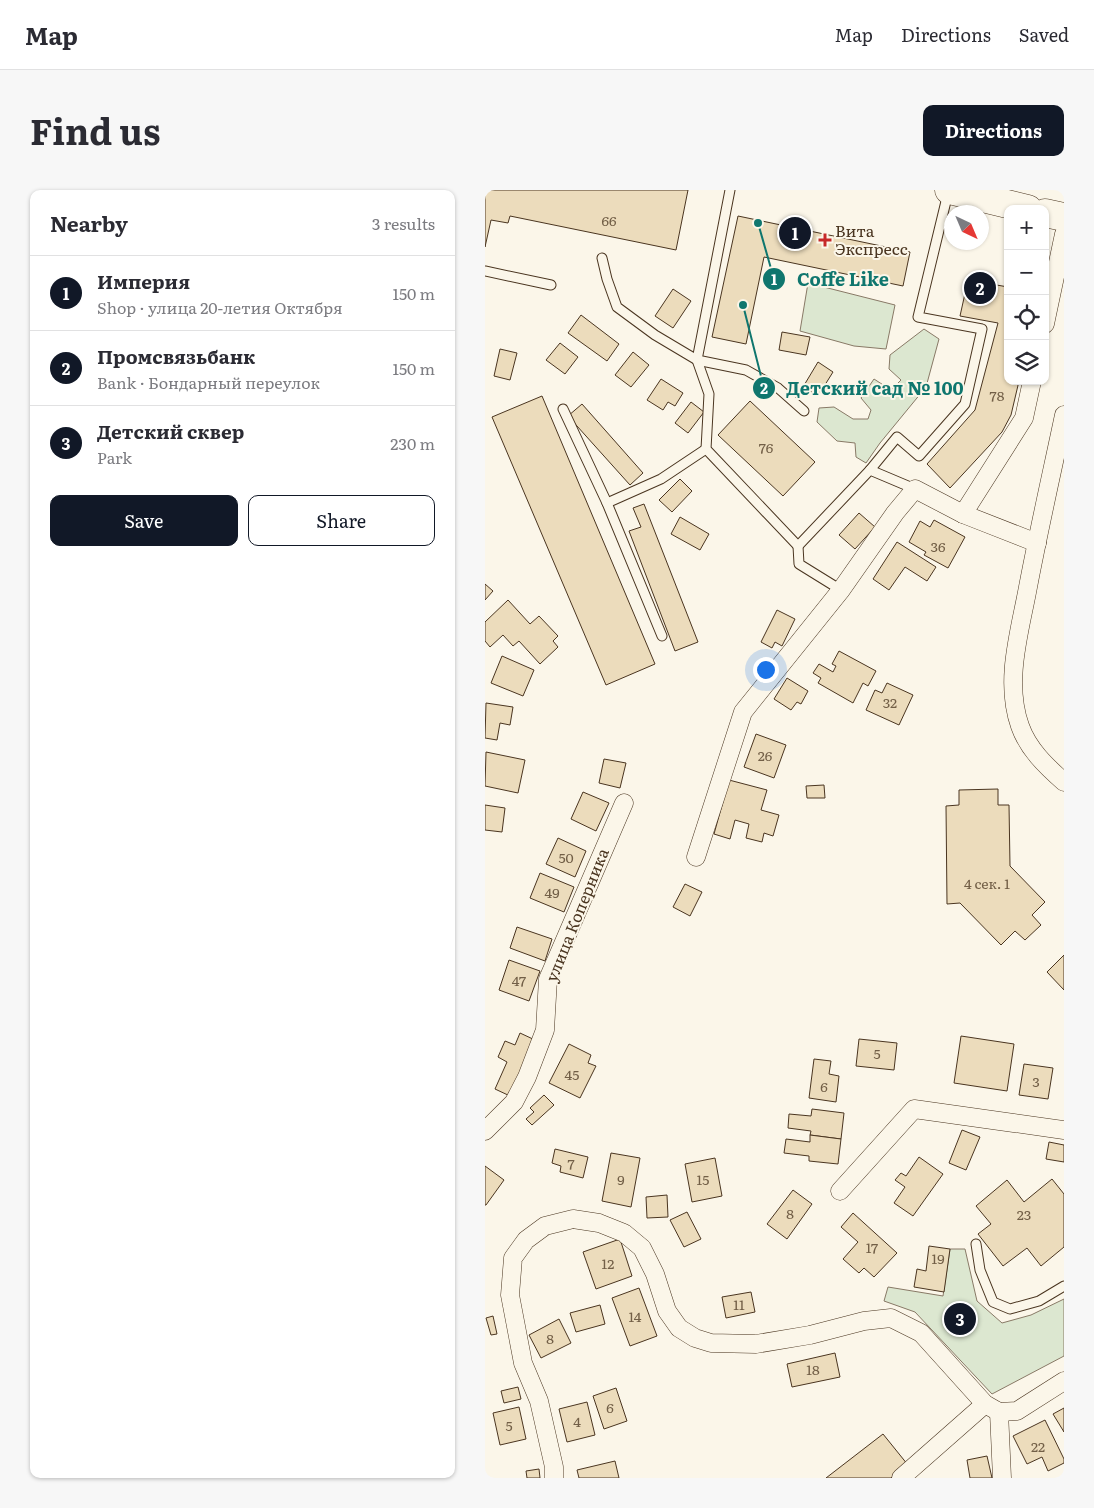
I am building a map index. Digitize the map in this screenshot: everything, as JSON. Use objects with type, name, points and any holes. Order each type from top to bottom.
[{"type":"main road","points":[[949,190],[1011,205]]},
{"type":"main road","points":[[1049,214],[1064,217]]},
{"type":"street","points":[[1049,305],[1064,234]]},
{"type":"street","points":[[963,514],[1024,418],[1031,385]]},
{"type":"street","points":[[1064,415],[1014,664],[1015,708],[1020,726],[1029,745],[1042,761],[1064,782]]},
{"type":"street","points":[[695,857],[743,712],[841,590],[895,513],[915,489],[963,514],[1037,543]]},
{"type":"street","name":"улица Коперника","points":[[485,1131],[514,1102],[527,1077],[545,1030],[548,979],[623,803]]},
{"type":"street","points":[[840,1191],[914,1109],[1064,1130]]},
{"type":"street","points":[[554,1478],[554,1466],[539,1401],[523,1363],[509,1295],[513,1258],[526,1240],[545,1226],[573,1220],[599,1223],[624,1233],[642,1248],[655,1274],[667,1311],[679,1328],[695,1338],[711,1343],[756,1344],[810,1335],[864,1320],[891,1318],[921,1333],[992,1408],[1002,1478]]},
{"type":"street","points":[[901,1478],[992,1408],[1017,1411],[1064,1382]]},
{"type":"lane","points":[[730,190],[697,360],[709,394],[706,449],[798,546],[799,564],[841,590]]},
{"type":"lane","points":[[798,546],[871,470],[897,437],[919,456],[965,404],[982,329],[918,317],[949,190]]},
{"type":"lane","points":[[602,258],[617,307],[655,335],[697,360],[747,370],[778,388],[804,411]]},
{"type":"lane","points":[[485,271],[551,285]]},
{"type":"lane","points":[[563,409],[607,503],[661,636]]},
{"type":"lane","points":[[607,503],[661,479],[706,449]]},
{"type":"lane","points":[[871,470],[915,489]]},
{"type":"lane","points":[[976,1244],[980,1270],[993,1302],[1010,1309],[1039,1302],[1064,1286]]},
{"type":"green space","points":[[808,283],[895,305],[886,349],[854,346],[800,331]]},
{"type":"green space","points":[[924,329],[939,339],[926,387],[866,463],[856,457],[855,443],[837,441],[817,422],[819,408],[834,407],[853,419],[868,419],[871,410],[861,398],[874,379],[891,390],[901,380],[889,369],[890,355]]},
{"type":"green space","points":[[950,1249],[965,1249],[977,1301],[1002,1323],[1031,1315],[1064,1299],[1064,1356],[992,1394],[915,1312],[884,1301],[888,1287],[943,1296]]},
{"type":"building","points":[[485,190],[688,190],[676,250],[510,216],[508,223],[491,220],[485,247]]},
{"type":"building","points":[[738,216],[910,252],[903,286],[764,257],[746,344],[712,337]]},
{"type":"building","points":[[968,280],[1004,286],[1004,385],[1018,385],[1011,415],[1002,432],[950,488],[927,464],[975,410],[998,323],[960,316]]},
{"type":"building","points":[[673,289],[691,301],[673,328],[655,316]]},
{"type":"building","points":[[581,315],[619,344],[607,361],[568,333]]},
{"type":"building","points":[[782,332],[810,337],[806,355],[779,350]]},
{"type":"building","points":[[560,343],[578,357],[565,374],[546,360]]},
{"type":"building","points":[[500,349],[517,353],[510,380],[494,376]]},
{"type":"building","points":[[633,352],[649,365],[631,387],[615,375]]},
{"type":"building","points":[[818,362],[833,372],[818,396],[803,387]]},
{"type":"building","points":[[661,379],[683,393],[675,406],[668,402],[663,410],[647,400]]},
{"type":"building","points":[[542,396],[655,664],[606,685],[492,417]]},
{"type":"building","points":[[750,401],[815,462],[783,496],[718,435]]},
{"type":"building","points":[[691,402],[704,412],[688,433],[675,423]]},
{"type":"building","points":[[582,404],[643,473],[630,485],[568,416]]},
{"type":"building","points":[[680,479],[692,491],[672,512],[659,500]]},
{"type":"building","points":[[644,504],[698,642],[675,651],[629,531],[641,527],[633,508]]},
{"type":"building","points":[[859,513],[875,527],[855,549],[839,535]]},
{"type":"building","points":[[680,517],[709,534],[700,550],[671,534]]},
{"type":"building","points":[[934,520],[965,537],[948,568],[924,555],[926,552],[909,542],[920,521],[930,527]]},
{"type":"building","points":[[897,542],[936,567],[927,581],[905,567],[889,590],[873,579]]},
{"type":"building","points":[[485,584],[493,591],[485,600]]},
{"type":"building","points":[[508,600],[530,624],[539,616],[558,636],[553,641],[558,647],[540,664],[519,641],[513,646],[503,635],[490,647],[485,641],[485,622]]},
{"type":"building","points":[[777,610],[795,619],[782,646],[775,642],[772,648],[761,642]]},
{"type":"building","points":[[839,651],[876,671],[868,686],[863,683],[853,703],[818,683],[821,678],[813,673],[819,664],[833,672],[836,666],[832,664]]},
{"type":"building","points":[[502,656],[534,670],[523,696],[491,683]]},
{"type":"building","points":[[787,678],[808,691],[801,704],[797,702],[791,710],[774,699]]},
{"type":"building","points":[[887,683],[913,695],[899,725],[866,710],[875,690],[882,693]]},
{"type":"building","points":[[486,703],[513,707],[510,725],[500,723],[497,740],[485,738]]},
{"type":"building","points":[[756,734],[786,745],[774,778],[744,767]]},
{"type":"building","points":[[486,752],[525,760],[518,793],[485,786]]},
{"type":"building","points":[[604,759],[626,763],[620,788],[599,783]]},
{"type":"building","points":[[729,780],[767,790],[761,810],[779,815],[773,836],[764,833],[762,842],[746,838],[749,824],[735,820],[730,839],[714,834]]},
{"type":"building","points":[[824,785],[825,798],[807,798],[806,786]]},
{"type":"building","points":[[998,789],[998,805],[1009,805],[1010,866],[1045,902],[1032,915],[1041,925],[1025,940],[1015,931],[1001,945],[960,903],[947,904],[946,806],[959,805],[959,790]]},
{"type":"building","points":[[583,792],[609,803],[596,831],[571,819]]},
{"type":"building","points":[[485,805],[505,808],[502,832],[485,830]]},
{"type":"building","points":[[558,838],[586,851],[575,877],[546,864]]},
{"type":"building","points":[[540,873],[574,887],[564,912],[530,898]]},
{"type":"building","points":[[685,884],[702,892],[690,916],[673,907]]},
{"type":"building","points":[[517,927],[552,939],[545,961],[510,948]]},
{"type":"building","points":[[1064,955],[1064,990],[1047,972]]},
{"type":"building","points":[[509,960],[540,971],[529,1001],[499,990]]},
{"type":"building","points":[[520,1033],[535,1040],[510,1096],[495,1089],[507,1062],[498,1057],[505,1041],[515,1045]]},
{"type":"building","points":[[961,1036],[1014,1044],[1007,1091],[954,1083]]},
{"type":"building","points":[[859,1039],[897,1043],[894,1070],[856,1066]]},
{"type":"building","points":[[569,1044],[591,1055],[588,1063],[596,1066],[580,1098],[549,1083]]},
{"type":"building","points":[[814,1059],[831,1061],[829,1074],[839,1076],[836,1102],[809,1098]]},
{"type":"building","points":[[1024,1064],[1053,1068],[1048,1099],[1019,1095]]},
{"type":"building","points":[[544,1095],[554,1105],[532,1125],[526,1119],[534,1112],[530,1108]]},
{"type":"building","points":[[812,1109],[844,1113],[841,1139],[810,1135],[811,1131],[788,1128],[789,1114],[811,1116]]},
{"type":"building","points":[[962,1130],[980,1137],[966,1170],[949,1163]]},
{"type":"building","points":[[810,1135],[841,1139],[838,1164],[809,1161],[809,1156],[784,1153],[786,1139],[810,1142]]},
{"type":"building","points":[[1049,1142],[1064,1145],[1064,1162],[1046,1159]]},
{"type":"building","points":[[555,1149],[588,1157],[583,1178],[560,1172],[561,1166],[552,1163]]},
{"type":"building","points":[[611,1153],[640,1158],[631,1207],[602,1201]]},
{"type":"building","points":[[919,1157],[943,1174],[913,1216],[894,1203],[905,1187],[895,1180],[901,1173],[906,1176]]},
{"type":"building","points":[[715,1158],[722,1196],[692,1202],[685,1164]]},
{"type":"building","points":[[485,1166],[504,1180],[486,1205],[485,1205]]},
{"type":"building","points":[[1052,1179],[1064,1194],[1064,1247],[1041,1266],[1027,1248],[1003,1266],[978,1234],[991,1224],[976,1206],[1007,1180],[1024,1202]]},
{"type":"building","points":[[793,1190],[812,1204],[787,1239],[767,1224]]},
{"type":"building","points":[[667,1195],[668,1217],[647,1218],[646,1197]]},
{"type":"building","points":[[687,1212],[701,1239],[684,1247],[670,1220]]},
{"type":"building","points":[[853,1213],[897,1253],[874,1277],[864,1268],[859,1273],[843,1259],[858,1242],[841,1227]]},
{"type":"building","points":[[620,1239],[632,1276],[596,1289],[583,1252]]},
{"type":"building","points":[[929,1246],[950,1249],[944,1292],[914,1287],[917,1269],[926,1271]]},
{"type":"building","points":[[639,1288],[657,1336],[630,1346],[612,1298]]},
{"type":"building","points":[[751,1292],[755,1312],[726,1318],[722,1297]]},
{"type":"building","points":[[600,1305],[605,1324],[576,1332],[570,1313]]},
{"type":"building","points":[[493,1316],[497,1334],[491,1335],[486,1318]]},
{"type":"building","points":[[559,1319],[571,1343],[541,1358],[529,1335]]},
{"type":"building","points":[[835,1353],[840,1377],[792,1387],[787,1364]]},
{"type":"building","points":[[518,1387],[521,1399],[504,1403],[501,1391]]},
{"type":"building","points":[[616,1388],[627,1421],[604,1429],[593,1396]]},
{"type":"building","points":[[587,1402],[595,1435],[567,1442],[559,1409]]},
{"type":"building","points":[[519,1407],[526,1439],[500,1445],[493,1413]]},
{"type":"building","points":[[1064,1408],[1064,1432],[1053,1414]]},
{"type":"building","points":[[1045,1420],[1064,1459],[1064,1463],[1048,1471],[1042,1457],[1027,1464],[1013,1436]]},
{"type":"building","points":[[883,1434],[908,1465],[891,1478],[826,1478]]},
{"type":"building","points":[[987,1456],[992,1478],[970,1478],[967,1460]]},
{"type":"building","points":[[615,1461],[619,1478],[579,1478],[577,1470]]},
{"type":"building","points":[[539,1469],[540,1478],[527,1478],[526,1471]]},
{"type":"place","name":"Coffe Like","points":[[758,223]]},
{"type":"place","name":"Империя","points":[[795,233]]},
{"type":"place","name":"Вита Экспресс","points":[[825,240]]},
{"type":"place","name":"Промсвязьбанк","points":[[980,288]]},
{"type":"place","name":"Детский сад № 100","points":[[743,305]]},
{"type":"place","name":"Детский сквер","points":[[960,1319]]}]
